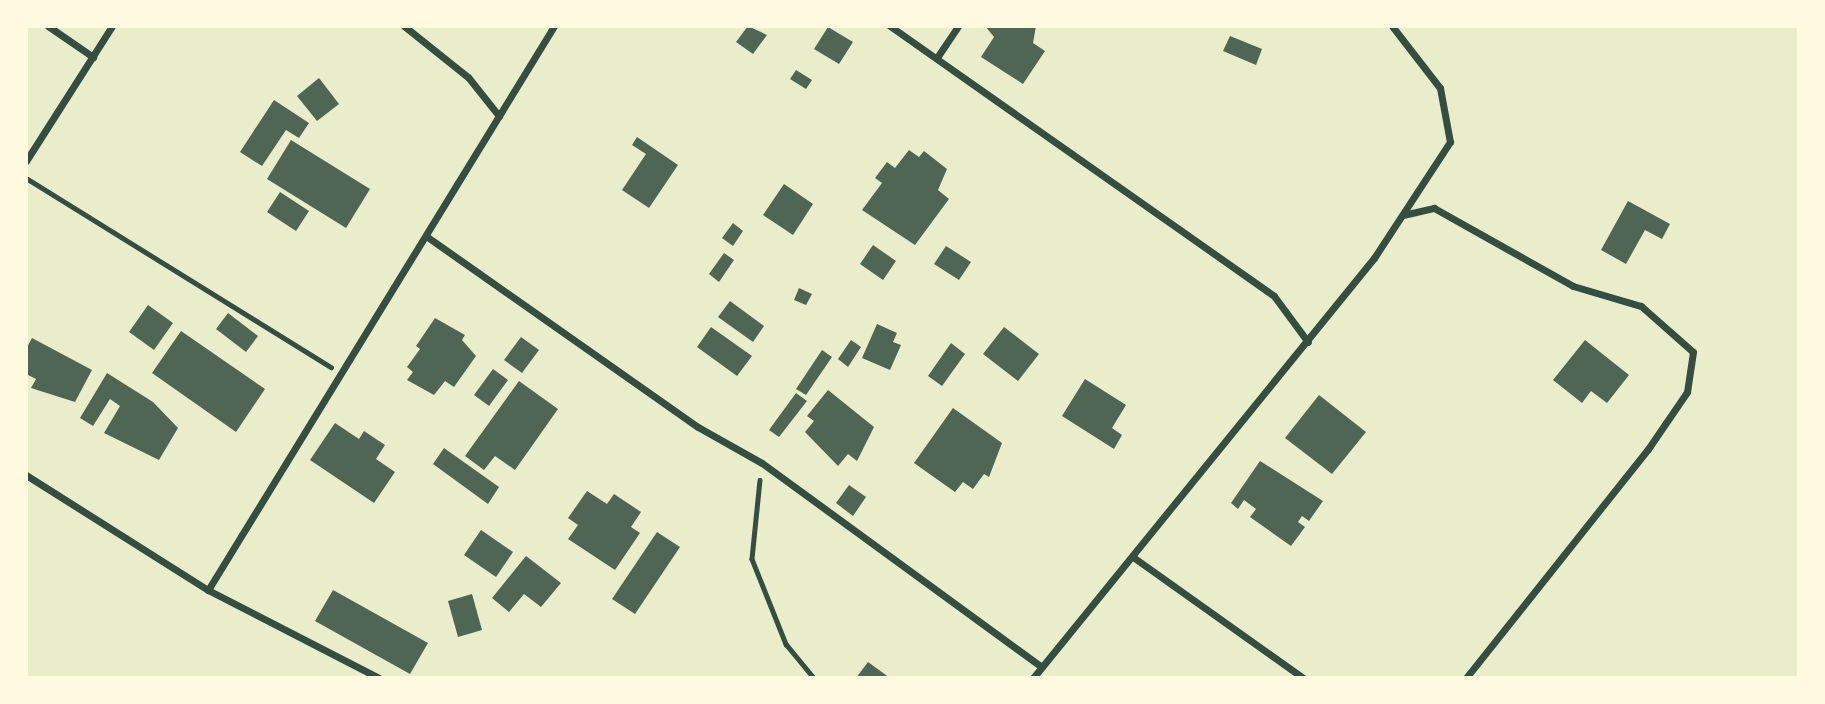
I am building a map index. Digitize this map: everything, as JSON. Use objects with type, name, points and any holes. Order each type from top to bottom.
[{"type":"street","points":[[48,26],[93,57]]},
{"type":"street","points":[[26,161],[112,26]]},
{"type":"street","points":[[404,26],[468,76],[499,116]]},
{"type":"street","points":[[208,590],[338,371],[426,236],[554,26]]},
{"type":"street","points":[[890,26],[938,56],[1073,159],[1274,296],[1308,342]]},
{"type":"street","points":[[938,56],[958,26]]},
{"type":"street","points":[[1033,678],[1308,342],[1402,215],[1450,142],[1440,88],[1392,26]]},
{"type":"street","points":[[1402,215],[1434,208],[1473,226],[1573,286],[1641,306],[1693,352],[1686,392],[1648,449],[1466,678]]},
{"type":"street","points":[[426,236],[698,427],[762,463],[1042,667]]},
{"type":"street","points":[[26,475],[208,590],[379,678]]},
{"type":"street","points":[[1133,556],[1303,678]]},
{"type":"path","points":[[26,178],[338,371]]},
{"type":"path","points":[[762,463],[752,559],[786,644],[814,678]]},
{"type":"building","points":[[748,26],[767,35],[753,54],[736,42]]},
{"type":"building","points":[[985,26],[1036,26],[1033,43],[1045,51],[1023,84],[981,57],[994,37]]},
{"type":"building","points":[[828,27],[853,42],[839,64],[814,49]]},
{"type":"building","points":[[1230,36],[1262,49],[1256,65],[1223,51]]},
{"type":"building","points":[[796,70],[812,80],[806,89],[790,79]]},
{"type":"building","points":[[319,78],[339,104],[317,121],[297,96]]},
{"type":"building","points":[[274,100],[309,123],[299,138],[286,130],[262,166],[240,152]]},
{"type":"building","points":[[637,137],[678,165],[649,208],[622,190],[646,154],[632,145]]},
{"type":"building","points":[[291,140],[370,189],[346,228],[267,179]]},
{"type":"building","points":[[909,150],[919,157],[924,151],[947,169],[938,190],[949,199],[915,245],[862,210],[882,183],[875,178],[887,162],[895,168]]},
{"type":"building","points":[[784,184],[813,204],[793,235],[763,215]]},
{"type":"building","points":[[280,192],[309,211],[296,231],[267,212]]},
{"type":"building","points":[[1628,201],[1670,224],[1662,239],[1645,230],[1626,264],[1601,250]]},
{"type":"building","points":[[733,223],[743,231],[733,246],[722,238]]},
{"type":"building","points":[[873,245],[896,261],[883,280],[860,264]]},
{"type":"building","points":[[946,246],[971,262],[959,280],[934,264]]},
{"type":"building","points":[[724,253],[734,260],[719,282],[709,274]]},
{"type":"building","points":[[799,288],[812,294],[806,305],[794,300]]},
{"type":"building","points":[[730,301],[764,326],[753,342],[718,317]]},
{"type":"building","points":[[148,305],[173,323],[154,350],[129,332]]},
{"type":"building","points":[[228,313],[258,336],[246,352],[216,329]]},
{"type":"building","points":[[435,318],[465,335],[462,340],[476,356],[454,387],[445,381],[434,395],[407,380],[413,372],[407,367],[420,349],[416,346]]},
{"type":"building","points":[[877,324],[897,333],[893,342],[901,345],[890,370],[862,358]]},
{"type":"building","points":[[711,327],[752,356],[737,376],[697,347]]},
{"type":"building","points":[[1004,327],[1039,354],[1018,381],[983,354]]},
{"type":"building","points":[[181,331],[265,389],[236,432],[152,373]]},
{"type":"building","points":[[521,337],[539,350],[522,373],[504,360]]},
{"type":"building","points":[[32,338],[92,370],[75,402],[31,388],[36,379],[26,374],[26,349]]},
{"type":"building","points":[[851,340],[861,347],[848,367],[838,359]]},
{"type":"building","points":[[1585,340],[1629,375],[1607,403],[1591,391],[1582,403],[1553,380]]},
{"type":"building","points":[[951,343],[965,354],[942,386],[928,376]]},
{"type":"building","points":[[822,350],[832,357],[806,395],[796,389]]},
{"type":"building","points":[[493,369],[508,380],[489,406],[474,395]]},
{"type":"building","points":[[107,373],[153,402],[178,428],[159,460],[104,433],[120,406],[110,399],[93,426],[80,418]]},
{"type":"building","points":[[1085,379],[1126,405],[1112,428],[1122,435],[1114,449],[1062,416]]},
{"type":"building","points":[[519,381],[558,409],[515,470],[495,456],[484,470],[465,456]]},
{"type":"building","points":[[828,390],[874,427],[857,461],[848,454],[838,466],[805,432],[814,421],[807,416]]},
{"type":"building","points":[[796,393],[807,401],[779,437],[769,430]]},
{"type":"building","points":[[1319,395],[1366,432],[1332,474],[1285,438]]},
{"type":"building","points":[[953,408],[1002,443],[989,477],[984,474],[973,489],[963,482],[955,492],[914,463]]},
{"type":"building","points":[[335,423],[359,439],[364,431],[385,445],[376,459],[395,472],[374,503],[310,460]]},
{"type":"building","points":[[444,448],[499,487],[488,504],[433,464]]},
{"type":"building","points":[[1260,461],[1323,501],[1309,521],[1302,516],[1298,522],[1305,527],[1291,546],[1250,517],[1256,509],[1244,500],[1238,509],[1231,503]]},
{"type":"building","points":[[849,485],[866,497],[853,516],[836,503]]},
{"type":"building","points":[[587,491],[607,504],[614,494],[641,512],[631,527],[640,533],[615,570],[568,539],[578,525],[568,518]]},
{"type":"building","points":[[481,530],[513,552],[496,577],[464,555]]},
{"type":"building","points":[[657,532],[680,547],[635,614],[612,599]]},
{"type":"building","points":[[526,556],[561,583],[541,607],[524,594],[509,612],[492,598]]},
{"type":"building","points":[[333,590],[428,643],[410,674],[315,621]]},
{"type":"building","points":[[472,594],[482,630],[458,637],[448,601]]},
{"type":"building","points":[[868,662],[890,678],[856,678]]}]
